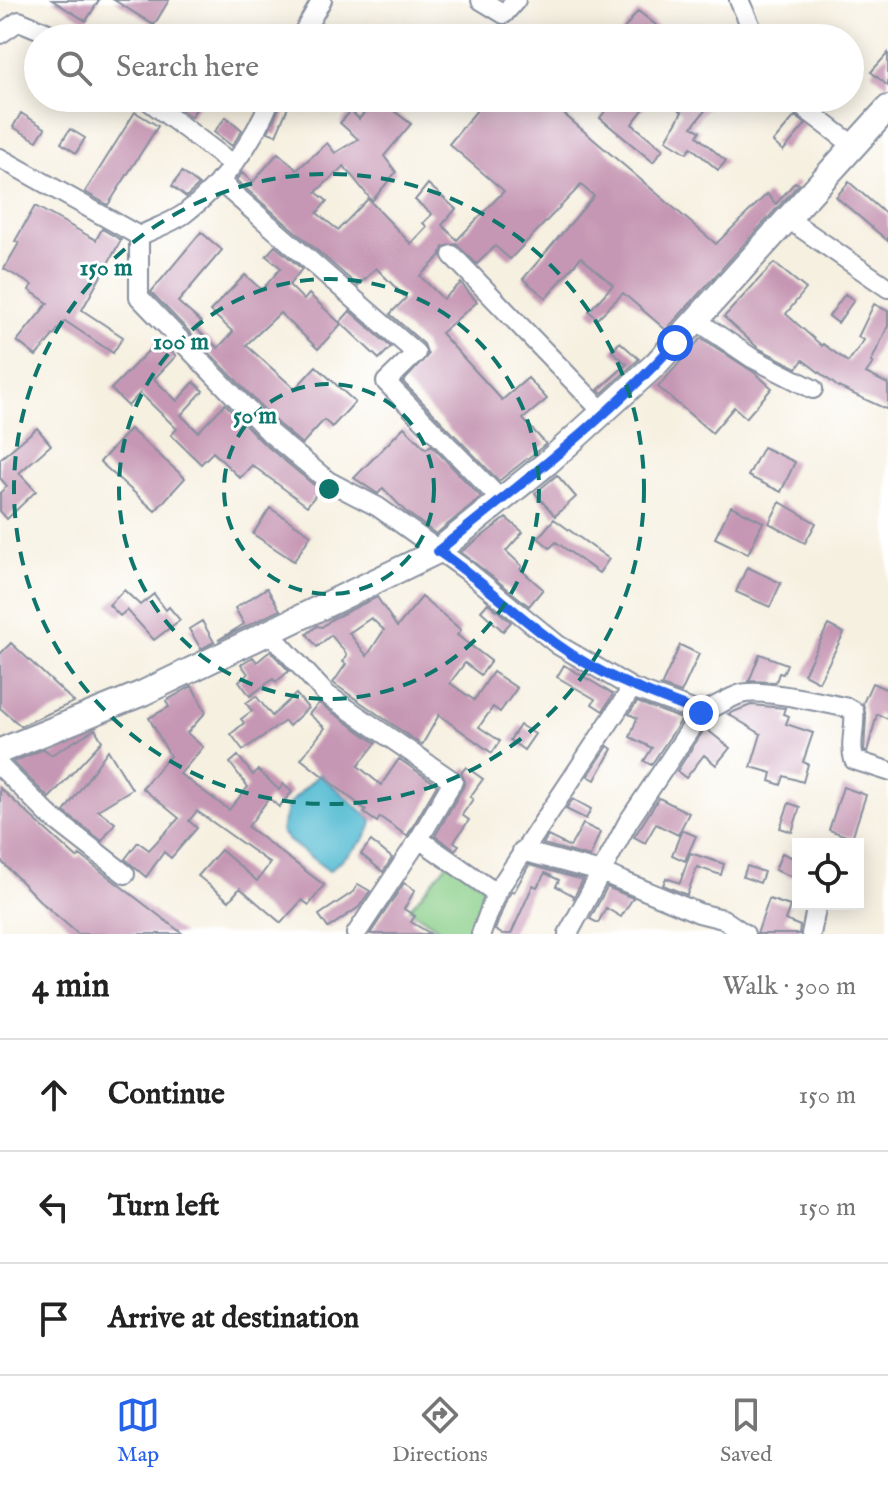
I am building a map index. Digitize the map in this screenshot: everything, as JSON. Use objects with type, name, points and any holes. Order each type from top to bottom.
[{"type":"main road","points":[[0,751],[143,693],[438,551],[656,364],[888,108]]},
{"type":"street","points":[[308,24],[322,0]]},
{"type":"street","points":[[481,0],[504,14],[516,0]]},
{"type":"street","points":[[739,0],[750,24]]},
{"type":"street","points":[[0,34],[19,21],[26,24]]},
{"type":"street","points":[[163,112],[232,164]]},
{"type":"street","points":[[139,236],[183,214],[219,181],[259,129],[266,112]]},
{"type":"street","points":[[809,112],[854,146]]},
{"type":"street","points":[[0,158],[139,236]]},
{"type":"street","points":[[219,181],[416,353],[386,382],[501,500]]},
{"type":"street","points":[[788,219],[888,288]]},
{"type":"street","points":[[139,236],[139,297],[270,433],[328,481],[378,507],[466,570],[558,645],[632,688],[701,713]]},
{"type":"street","points":[[452,255],[603,412]]},
{"type":"street","points":[[696,320],[752,358],[813,389]]},
{"type":"street","points":[[268,631],[326,694],[453,781],[356,934]]},
{"type":"street","points":[[481,934],[496,893],[632,688]]},
{"type":"street","points":[[568,934],[628,822],[701,713],[750,692],[799,697],[848,708],[854,711],[855,718],[851,749],[854,760],[888,771]]},
{"type":"street","points":[[0,766],[48,814],[125,874]]},
{"type":"street","points":[[419,839],[496,893]]},
{"type":"street","points":[[522,851],[601,872],[699,913],[723,919],[745,934]]},
{"type":"street","points":[[811,934],[816,910]]},
{"type":"green space","points":[[449,862],[494,893],[478,934],[446,934],[409,909]]},
{"type":"water","points":[[319,774],[372,820],[367,835],[329,871],[288,840],[281,831],[288,805]]},
{"type":"building","points":[[52,0],[99,0],[86,21]]},
{"type":"building","points":[[114,0],[169,0],[152,24]]},
{"type":"building","points":[[638,11],[655,24],[628,24]]},
{"type":"building","points":[[888,53],[888,86],[871,72]]},
{"type":"building","points":[[135,112],[158,126],[108,205],[85,192]]},
{"type":"building","points":[[277,112],[286,112],[276,135],[268,132]]},
{"type":"building","points":[[350,112],[359,119],[365,112],[395,112],[411,124],[384,156],[396,172],[372,201],[344,166],[316,192],[327,201],[317,213],[338,230],[368,199],[411,244],[427,227],[423,223],[432,214],[415,200],[428,184],[456,209],[442,225],[457,240],[504,191],[449,144],[475,112],[561,112],[716,244],[767,194],[776,204],[795,182],[799,184],[666,330],[623,293],[597,319],[589,311],[613,285],[581,257],[546,298],[523,279],[594,196],[581,185],[510,259],[495,246],[477,264],[456,244],[443,247],[440,256],[420,276],[443,299],[461,283],[477,302],[441,333],[502,400],[528,378],[547,399],[523,419],[546,444],[499,481],[403,382],[428,355],[424,344],[390,314],[406,298],[376,268],[358,286],[236,180],[242,173],[253,182],[278,153],[297,170],[327,143],[335,153],[358,139],[340,123]]},
{"type":"building","points":[[604,112],[641,112],[632,124],[663,149],[653,162],[600,118]]},
{"type":"building","points":[[682,112],[704,112],[692,127],[700,131],[697,136],[726,161],[718,170],[691,147],[687,153],[666,140]]},
{"type":"building","points":[[21,113],[45,128],[37,141],[13,127]]},
{"type":"building","points":[[795,116],[806,124],[783,151],[773,142]]},
{"type":"building","points":[[226,117],[242,130],[232,146],[214,132]]},
{"type":"building","points":[[70,129],[85,138],[76,153],[61,143]]},
{"type":"building","points":[[182,172],[199,185],[186,197],[172,186]]},
{"type":"building","points":[[849,182],[888,216],[888,241],[836,197]]},
{"type":"building","points":[[35,206],[96,240],[102,229],[121,240],[82,310],[123,337],[113,353],[65,321],[36,356],[17,341],[48,303],[29,290],[32,285],[4,269],[19,243],[15,241]]},
{"type":"building","points":[[201,232],[222,250],[178,302],[201,322],[195,328],[218,348],[233,332],[210,311],[245,275],[262,290],[281,268],[266,256],[275,246],[302,269],[289,285],[304,300],[309,294],[341,324],[318,349],[280,313],[246,345],[295,389],[316,366],[355,402],[332,427],[324,420],[302,444],[278,424],[151,292]]},
{"type":"building","points":[[774,263],[806,289],[786,314],[822,346],[848,362],[864,340],[858,337],[874,304],[888,311],[888,326],[866,373],[888,384],[888,410],[838,387],[803,360],[797,368],[758,348],[724,317]]},
{"type":"building","points":[[845,294],[854,300],[838,323],[829,316]]},
{"type":"building","points":[[350,311],[391,347],[379,359],[340,322]]},
{"type":"building","points":[[701,338],[755,373],[772,388],[746,418],[734,407],[712,433],[658,387]]},
{"type":"building","points":[[159,340],[176,356],[154,379],[177,401],[194,382],[203,391],[181,415],[198,432],[225,404],[262,442],[320,490],[307,506],[252,465],[240,478],[213,452],[201,464],[171,435],[177,429],[140,393],[128,406],[111,389]]},
{"type":"building","points":[[620,342],[639,359],[602,393],[598,390],[627,364],[612,351]]},
{"type":"building","points":[[404,427],[426,449],[431,445],[481,497],[436,534],[405,511],[383,488],[378,494],[354,478]]},
{"type":"building","points":[[37,428],[51,445],[19,473],[36,491],[7,519],[0,511],[0,493],[7,486],[0,478],[0,459]]},
{"type":"building","points":[[130,429],[185,478],[155,511],[100,462]]},
{"type":"building","points":[[763,447],[795,462],[781,492],[748,476]]},
{"type":"building","points":[[557,475],[576,497],[555,516],[535,493]]},
{"type":"building","points":[[780,502],[816,523],[805,543],[769,523]]},
{"type":"building","points":[[731,506],[763,522],[748,554],[715,538]]},
{"type":"building","points":[[270,508],[311,535],[294,561],[253,534]]},
{"type":"building","points":[[506,518],[523,532],[506,551],[522,566],[520,569],[543,589],[529,606],[461,552]]},
{"type":"building","points":[[554,519],[609,559],[599,573],[556,542],[550,548],[538,538]]},
{"type":"building","points":[[747,567],[781,583],[770,607],[736,592]]},
{"type":"building","points":[[267,588],[280,610],[218,640],[244,624],[235,608]]},
{"type":"building","points":[[124,590],[140,605],[154,594],[166,610],[169,607],[180,620],[154,640],[127,610],[120,616],[109,605]]},
{"type":"building","points":[[377,597],[397,627],[422,597],[461,630],[457,635],[491,661],[481,675],[465,663],[450,683],[474,700],[493,672],[517,688],[500,712],[493,707],[479,727],[500,741],[492,753],[439,715],[422,745],[333,683],[346,664],[343,662],[347,655],[331,635],[317,647],[307,634]],"holes":[[[371,618],[384,630],[367,656],[349,633]]]},
{"type":"building","points":[[488,603],[511,622],[503,631],[481,611]]},
{"type":"building","points":[[202,621],[214,642],[201,649],[189,629]]},
{"type":"building","points":[[828,625],[844,633],[819,682],[804,674]]},
{"type":"building","points":[[11,643],[74,702],[21,726],[0,708],[0,654]]},
{"type":"building","points":[[680,645],[699,654],[681,693],[661,686]]},
{"type":"building","points":[[270,651],[289,671],[250,696],[239,681],[248,674],[241,664],[253,657],[257,662]]},
{"type":"building","points":[[760,654],[787,664],[776,682],[749,681]]},
{"type":"building","points":[[564,665],[613,694],[603,711],[592,704],[595,699],[557,677]]},
{"type":"building","points":[[872,683],[888,690],[888,719],[877,714],[867,752],[864,751],[866,717],[863,703]]},
{"type":"building","points":[[192,686],[206,712],[187,733],[203,747],[180,774],[229,810],[248,787],[230,763],[238,756],[253,775],[258,770],[279,790],[283,784],[292,792],[279,807],[269,798],[248,827],[324,885],[309,905],[302,900],[281,923],[240,888],[229,901],[198,876],[221,850],[257,881],[270,863],[197,811],[189,821],[197,828],[171,858],[164,852],[146,877],[125,859],[138,842],[149,850],[179,818],[142,788],[170,756],[149,718],[169,707],[166,701]]},
{"type":"building","points":[[296,694],[308,708],[289,726],[285,721],[243,750],[231,734],[244,723],[241,719],[252,711],[246,703],[256,696],[272,716]]},
{"type":"building","points":[[637,702],[682,719],[651,765],[644,761],[652,748],[630,737],[637,718],[629,714]]},
{"type":"building","points":[[319,703],[376,743],[358,766],[381,785],[399,759],[437,785],[407,836],[380,817],[377,822],[364,813],[366,810],[301,759],[325,728],[309,714]]},
{"type":"building","points":[[751,705],[785,708],[783,714],[789,716],[786,724],[813,733],[803,762],[808,764],[803,782],[784,776],[781,785],[770,781],[772,773],[751,767],[761,734],[728,714]]},
{"type":"building","points":[[520,725],[535,734],[524,750],[510,740]]},
{"type":"building","points":[[705,728],[730,748],[716,765],[704,755],[686,778],[677,771]]},
{"type":"building","points":[[95,729],[102,741],[49,798],[13,762],[44,749],[51,755]]},
{"type":"building","points":[[608,746],[612,749],[595,780],[588,776]]},
{"type":"building","points":[[108,750],[132,789],[98,810],[115,823],[102,841],[64,812]]},
{"type":"building","points":[[466,767],[483,779],[462,815],[469,820],[454,842],[459,845],[455,850],[435,836],[463,787],[465,781],[461,773]]},
{"type":"building","points":[[843,787],[866,795],[852,838],[829,830]]},
{"type":"building","points":[[0,788],[77,858],[80,855],[183,934],[78,934],[0,860]]},
{"type":"building","points":[[659,798],[689,813],[678,835],[656,824],[645,843],[634,837]]},
{"type":"building","points":[[573,799],[591,809],[586,819],[566,809]]},
{"type":"building","points":[[789,803],[800,807],[792,832],[780,828]]},
{"type":"building","points":[[583,824],[600,832],[590,857],[543,844],[548,836],[570,847]]},
{"type":"building","points":[[682,830],[696,836],[685,861],[672,855]]},
{"type":"building","points":[[371,841],[392,858],[383,872],[361,854]]},
{"type":"building","points":[[690,853],[724,864],[721,875],[697,867],[687,895],[663,885],[666,878],[680,883]]},
{"type":"building","points":[[782,853],[792,857],[792,877],[775,870]]},
{"type":"building","points":[[529,865],[583,880],[573,899],[574,896],[556,886],[559,880],[545,873],[537,887],[533,885],[511,934],[502,934],[495,930],[507,898],[514,892]]},
{"type":"building","points":[[747,866],[764,872],[760,883],[743,877]]},
{"type":"building","points":[[404,883],[415,890],[404,909],[415,916],[411,922],[431,934],[370,934]]},
{"type":"building","points":[[358,884],[370,891],[359,907],[328,928],[319,915],[353,892]]},
{"type":"building","points":[[607,887],[633,898],[621,917],[606,908],[598,923],[590,919]]},
{"type":"building","points":[[769,899],[790,906],[785,920],[800,926],[799,934],[757,934]]},
{"type":"route","points":[[675,343],[547,463],[438,551],[558,645],[595,668],[632,688],[701,713]]}]
